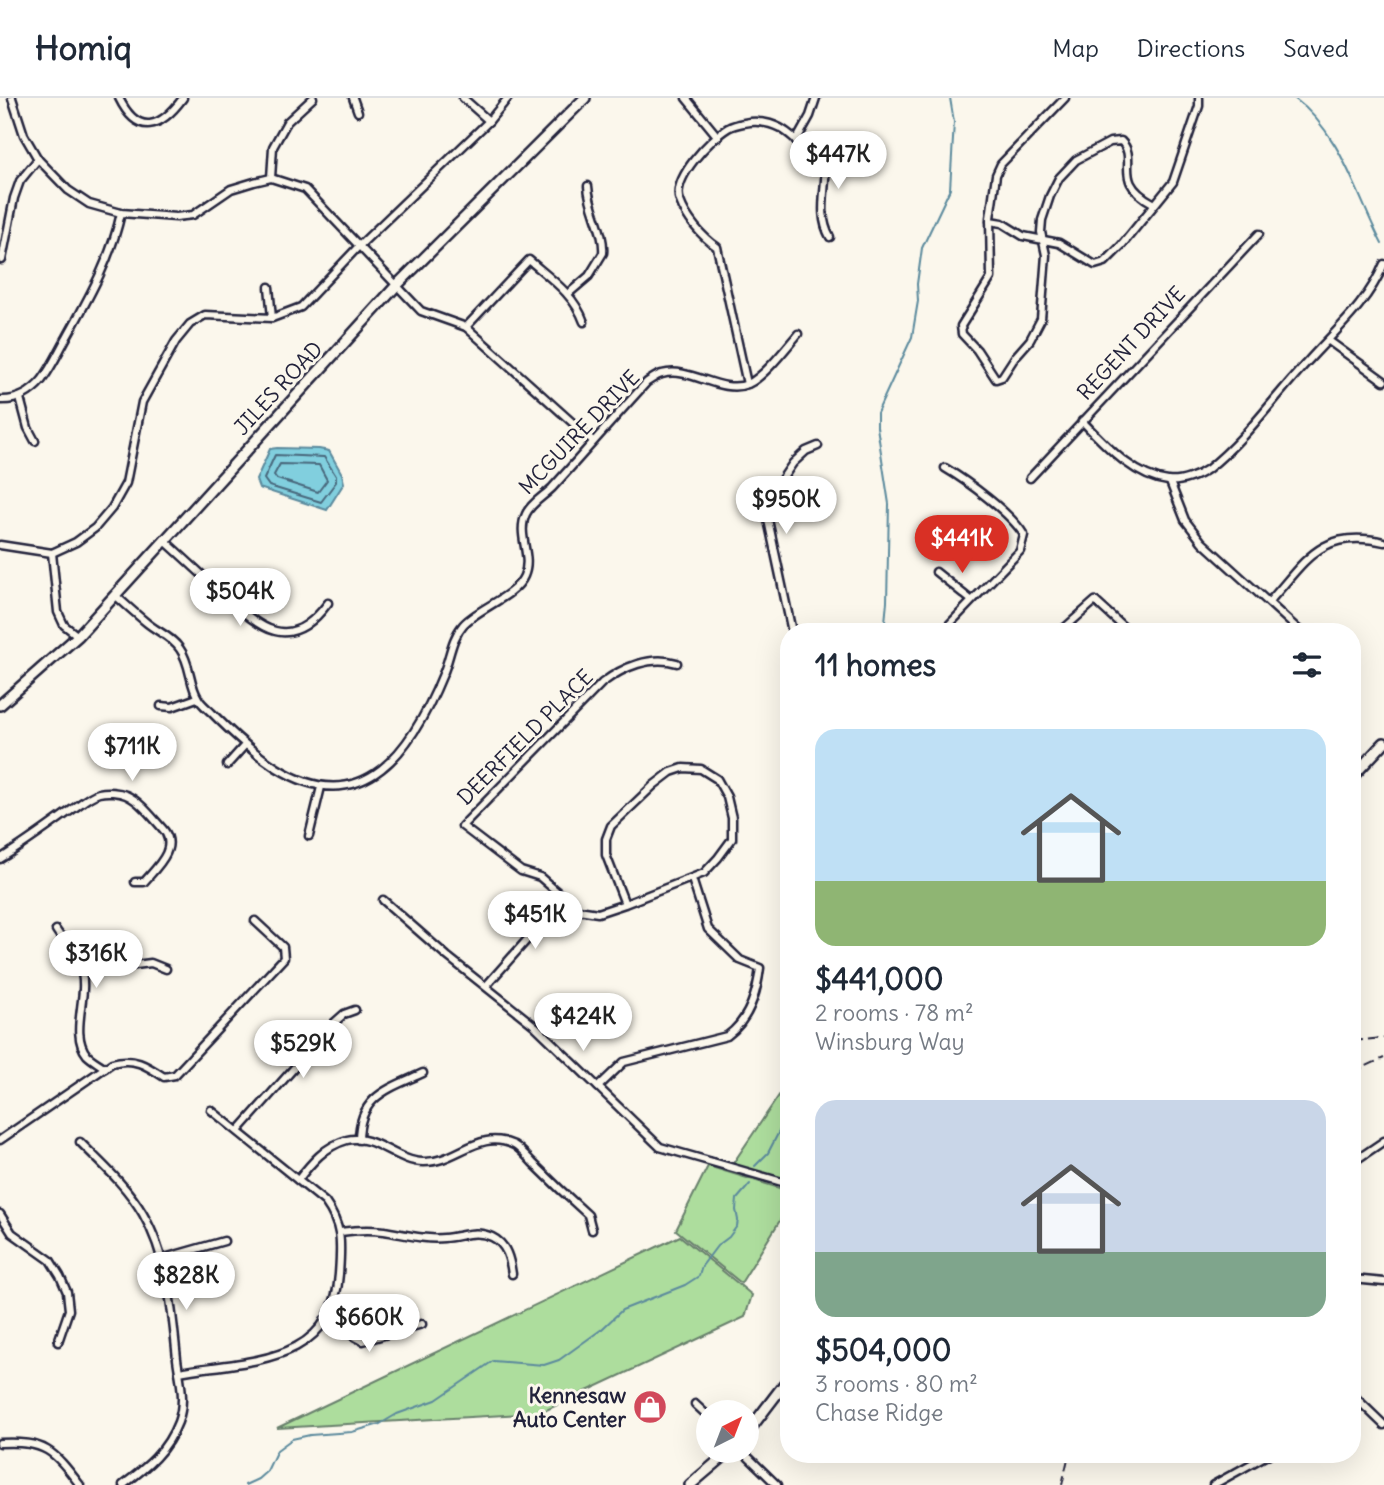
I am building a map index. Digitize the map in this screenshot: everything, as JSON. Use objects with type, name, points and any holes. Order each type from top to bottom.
[{"type":"street","points":[[12,98],[24,135],[38,159],[68,190],[89,204],[121,213],[160,218],[193,215],[231,189],[271,178],[304,189],[421,311],[467,327],[593,441]]},
{"type":"street","points":[[119,98],[132,119],[143,123],[158,123],[171,115],[183,98]]},
{"type":"street","points":[[271,178],[273,147],[287,122],[313,98]]},
{"type":"street","points":[[353,98],[358,112]]},
{"type":"street","points":[[463,98],[489,121]]},
{"type":"street","points":[[0,545],[52,553],[76,542],[95,528],[112,508],[126,483],[142,402],[176,341],[190,324],[205,315],[272,318],[301,307],[358,247],[489,121],[508,98]]},
{"type":"street","name":"JILES ROAD","points":[[0,705],[78,636],[397,285],[585,98]]},
{"type":"street","points":[[686,98],[718,137]]},
{"type":"street","points":[[796,141],[810,116],[816,98]]},
{"type":"street","points":[[1065,98],[1001,164],[996,175],[990,221],[990,278],[961,327],[962,334],[996,379],[1002,377],[1030,340],[1041,319],[1046,255],[1042,220],[1059,178],[1076,160],[1118,140],[1125,144],[1132,187],[1140,196],[1153,203]]},
{"type":"street","points":[[990,221],[1002,223],[1023,236],[1059,243],[1094,265],[1105,262],[1137,229],[1153,203],[1160,199],[1173,181],[1199,106],[1199,98]]},
{"type":"street","points":[[798,334],[758,377],[747,384],[717,247],[684,212],[678,197],[680,184],[686,170],[729,128],[758,121],[769,124],[802,146],[824,155],[853,149]]},
{"type":"street","points":[[824,155],[827,167],[822,211],[824,226],[830,237]]},
{"type":"street","points":[[2,260],[20,181],[38,159]]},
{"type":"street","points":[[568,294],[589,276],[603,253],[588,186]]},
{"type":"street","points":[[0,400],[13,401],[20,398],[41,380],[88,300],[115,241],[121,213]]},
{"type":"street","name":"REGENT DRIVE","points":[[1030,478],[1259,234]]},
{"type":"street","points":[[467,327],[529,260],[579,306],[584,322]]},
{"type":"street","points":[[1082,421],[1111,450],[1144,474],[1170,482],[1189,478],[1208,469],[1244,434],[1358,309],[1384,264]]},
{"type":"street","points":[[269,287],[272,318]]},
{"type":"street","points":[[1329,341],[1384,381]]},
{"type":"street","name":"MCGUIRE DRIVE","points":[[197,698],[245,745],[279,769],[321,787],[345,788],[366,780],[390,763],[419,723],[443,673],[453,640],[463,625],[510,592],[524,576],[527,558],[522,537],[526,512],[647,382],[662,374],[681,373],[724,385],[747,384]]},
{"type":"street","points":[[20,398],[28,428],[35,441]]},
{"type":"street","points":[[790,623],[768,515],[778,485],[793,463],[806,451],[818,446]]},
{"type":"street","points":[[945,468],[1006,514],[1024,535],[1020,551],[950,623]]},
{"type":"street","points":[[1170,482],[1185,520],[1202,542],[1291,623]]},
{"type":"street","points":[[1269,603],[1305,560],[1331,542],[1353,538],[1384,542]]},
{"type":"street","points":[[164,540],[248,617],[265,629],[274,632],[294,631],[318,617],[328,603]]},
{"type":"street","points":[[52,553],[58,612],[64,625],[78,636]]},
{"type":"street","points":[[936,572],[971,600]]},
{"type":"street","points":[[115,595],[149,625],[171,638],[188,664],[197,698],[172,706],[161,706]]},
{"type":"street","points":[[1070,623],[1095,601],[1119,623]]},
{"type":"street","name":"DEERFIELD PLACE","points":[[625,904],[606,855],[606,839],[611,826],[671,772],[683,768],[701,769],[717,779],[727,797],[732,818],[732,839],[704,873],[692,879],[625,904],[598,913],[586,913],[540,877],[521,871],[462,826],[602,683],[618,670],[663,659],[677,663]]},
{"type":"street","points":[[1361,767],[1384,743]]},
{"type":"street","points":[[227,765],[245,745]]},
{"type":"street","points":[[309,836],[321,787]]},
{"type":"street","points":[[0,859],[90,798],[99,793],[113,792],[127,796],[148,812],[166,832],[169,842],[167,853],[158,867],[144,882],[135,882]]},
{"type":"street","points":[[598,1087],[624,1062],[726,1035],[740,1026],[758,986],[760,968],[740,960],[708,929],[692,879]]},
{"type":"street","points":[[486,986],[564,898]]},
{"type":"street","points":[[383,900],[447,956],[535,1026],[660,1147],[780,1181]]},
{"type":"street","points":[[0,1140],[112,1063],[126,1059],[145,1064],[164,1077],[170,1077],[195,1056],[284,958],[283,947],[255,920]]},
{"type":"street","points":[[56,930],[80,967],[82,1043],[87,1054],[106,1068]]},
{"type":"street","points":[[81,972],[150,963],[166,969]]},
{"type":"street","points":[[238,1131],[335,1022],[344,1014],[355,1010]]},
{"type":"street","points":[[359,1140],[359,1124],[368,1104],[383,1090],[422,1073]]},
{"type":"street","points":[[179,1372],[282,1355],[303,1345],[318,1331],[338,1292],[340,1232],[336,1218],[325,1202],[211,1110]]},
{"type":"street","points":[[298,1180],[328,1148],[349,1139],[368,1141],[420,1163],[442,1161],[481,1140],[493,1140],[515,1145],[587,1215],[592,1230]]},
{"type":"street","points":[[1361,1157],[1384,1141]]},
{"type":"street","points":[[80,1142],[125,1188],[152,1231],[161,1259],[183,1388],[182,1407],[169,1440],[153,1461],[123,1485]]},
{"type":"street","points":[[0,1214],[12,1233],[51,1260],[60,1276],[67,1292],[69,1310],[58,1342]]},
{"type":"street","points":[[340,1232],[360,1229],[422,1239],[446,1238],[474,1232],[501,1243],[509,1258],[512,1274]]},
{"type":"street","points":[[161,1259],[224,1241]]},
{"type":"street","points":[[1361,1280],[1384,1282]]},
{"type":"street","points":[[324,1320],[363,1341],[422,1324]]},
{"type":"street","points":[[760,1416],[780,1390]]},
{"type":"street","points":[[1361,1404],[1384,1424]]},
{"type":"street","points":[[0,1443],[29,1443],[49,1450],[61,1460],[80,1485]]},
{"type":"street","points":[[690,1485],[716,1463]]},
{"type":"street","points":[[754,1463],[777,1485]]},
{"type":"street","points":[[1213,1485],[1253,1463]]},
{"type":"green space","points":[[780,1094],[780,1179],[732,1165]]},
{"type":"green space","points":[[708,1166],[780,1188],[780,1220],[741,1283],[676,1230]]},
{"type":"green space","points":[[680,1236],[752,1295],[745,1317],[540,1413],[277,1428]]},
{"type":"water","points":[[270,449],[329,451],[344,483],[327,510],[259,488],[256,480]]},
{"type":"waterway","points":[[885,623],[889,504],[877,413],[912,337],[922,248],[950,189],[954,122],[950,98]]},
{"type":"waterway","points":[[1294,98],[1310,112],[1336,146],[1382,244]]},
{"type":"waterway","points":[[755,1166],[768,1153],[780,1130]]},
{"type":"waterway","points":[[245,1485],[267,1471],[277,1450],[292,1439],[352,1432],[380,1424],[397,1414],[436,1400],[493,1361],[544,1365],[559,1360],[602,1329],[622,1310],[685,1285],[699,1276],[702,1266],[717,1246],[729,1237],[737,1226],[737,1199],[750,1184]]},
{"type":"railway","points":[[1361,1040],[1384,1038]]},
{"type":"railway","points":[[1361,1068],[1384,1058]]},
{"type":"railway","points":[[1062,1485],[1067,1463]]},
{"type":"place","name":"Kennesaw Auto Center","points":[[650,1407]]}]
